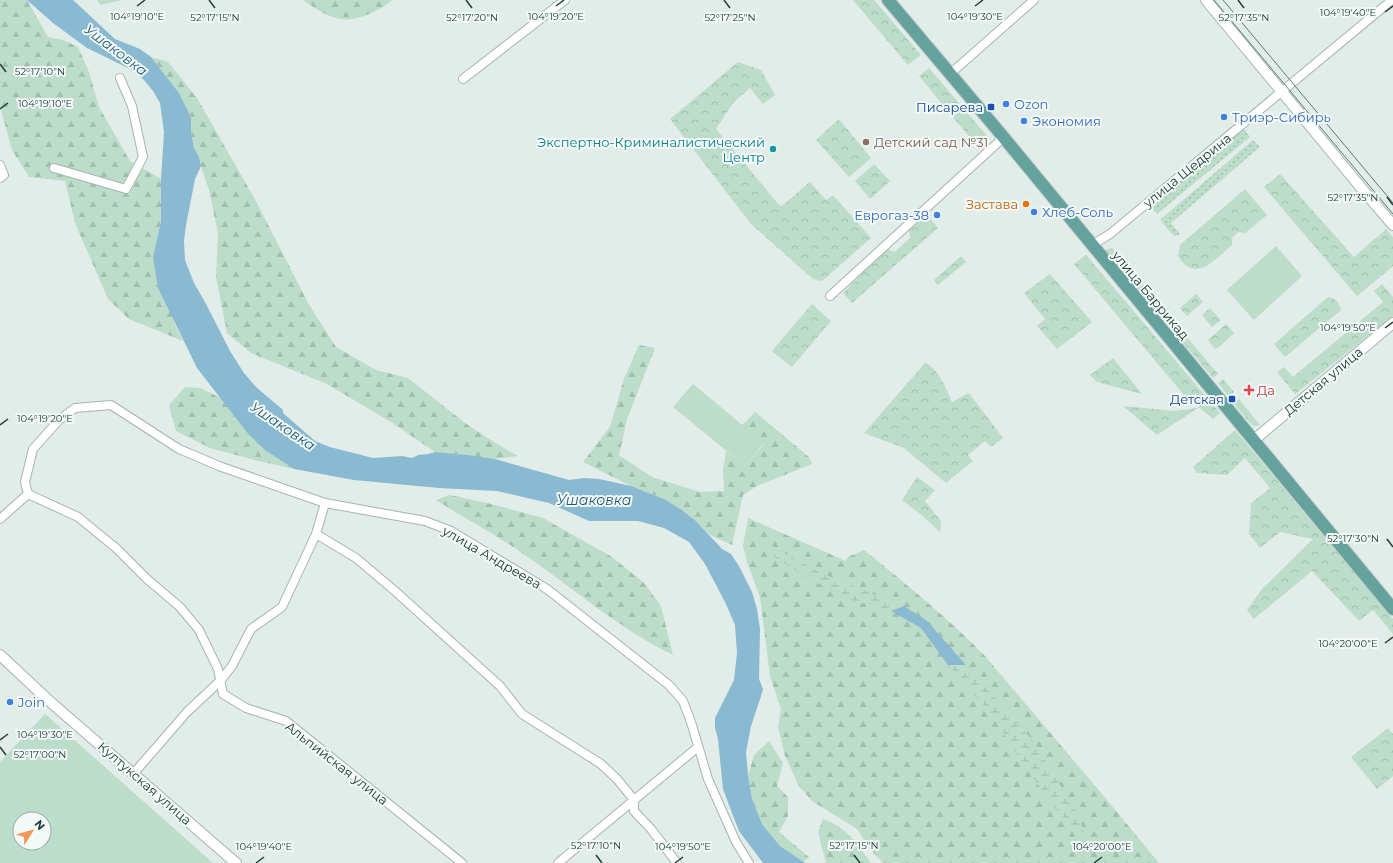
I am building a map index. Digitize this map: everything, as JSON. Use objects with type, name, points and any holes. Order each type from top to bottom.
[{"type":"main road","name":"улица Баррикад","points":[[888,0],[1393,609]]},
{"type":"street","points":[[464,79],[565,0]]},
{"type":"street","points":[[950,74],[1034,0]]},
{"type":"street","points":[[1206,0],[1393,225]]},
{"type":"street","name":"улица Щедрина","points":[[1092,245],[1106,237],[1392,0]]},
{"type":"street","points":[[54,168],[126,189],[143,157],[132,106],[120,78]]},
{"type":"street","points":[[830,296],[1003,138]]},
{"type":"street","points":[[0,165],[2,177]]},
{"type":"street","name":"Детская улица","points":[[1254,440],[1393,323]]},
{"type":"street","name":"улица Андреева","points":[[28,494],[25,482],[33,449],[59,420],[75,408],[111,405],[179,449],[219,466],[325,504],[425,521],[451,531],[547,589],[670,685],[682,701],[691,722],[708,779],[736,842],[749,863]]},
{"type":"street","points":[[0,519],[28,494]]},
{"type":"street","name":"Альпийская улица","points":[[28,494],[78,516],[116,548],[180,607],[199,630],[218,669],[223,694],[246,708],[286,721],[462,863]]},
{"type":"street","points":[[134,773],[187,712],[220,681],[232,666],[251,629],[282,606],[316,534],[325,504]]},
{"type":"street","points":[[316,534],[356,558],[500,686],[522,714],[601,764],[617,779],[634,800],[634,811],[651,829],[677,863]]},
{"type":"street","name":"Култукская улица","points":[[0,655],[236,863]]},
{"type":"street","points":[[558,863],[698,747]]},
{"type":"green space","points":[[0,0],[27,0],[48,37],[63,40],[78,47],[89,72],[99,107],[130,161],[161,179],[161,221],[153,257],[175,325],[183,341],[129,319],[108,299],[75,223],[65,181],[29,177],[12,150],[0,106]]},
{"type":"green space","points":[[97,0],[123,0],[100,5]]},
{"type":"green space","points":[[303,0],[392,0],[382,8],[361,17],[341,19],[326,14]]},
{"type":"green space","points":[[853,0],[874,0],[921,55],[908,65]]},
{"type":"green space","points":[[151,57],[168,62],[197,98],[257,203],[308,303],[336,347],[376,370],[408,378],[465,423],[518,456],[495,459],[435,452],[391,422],[327,384],[251,353],[227,333],[216,277],[218,233],[209,190],[199,157],[194,148],[191,132],[191,117],[179,93]]},
{"type":"green space","points":[[738,62],[761,70],[775,95],[763,104],[750,88],[733,103],[716,129],[779,205],[782,206],[810,182],[826,200],[833,195],[871,238],[822,281],[813,279],[751,224],[670,119]]},
{"type":"green space","points":[[929,68],[987,136],[976,145],[919,76]]},
{"type":"green space","points":[[839,119],[871,158],[849,177],[816,140]]},
{"type":"green space","points":[[1244,129],[1250,137],[1157,214],[1151,206],[1153,202]]},
{"type":"green space","points":[[1253,140],[1260,147],[1171,223],[1180,234],[1175,236],[1172,234],[1160,220]]},
{"type":"green space","points":[[874,164],[890,181],[870,199],[855,181]]},
{"type":"green space","points":[[1280,174],[1354,257],[1386,229],[1393,237],[1393,266],[1357,296],[1264,187]]},
{"type":"green space","points":[[1245,189],[1267,215],[1245,233],[1238,232],[1232,238],[1232,245],[1205,267],[1198,269],[1192,268],[1185,264],[1178,256],[1180,245]]},
{"type":"green space","points":[[927,214],[938,228],[852,303],[843,293],[886,249],[895,252],[910,238],[909,230]]},
{"type":"green space","points":[[1276,246],[1302,276],[1254,320],[1227,290]]},
{"type":"green space","points":[[1112,248],[1218,374],[1213,378],[1105,250]]},
{"type":"green space","points":[[1086,255],[1220,413],[1213,419],[1184,395],[1074,264]]},
{"type":"green space","points":[[961,256],[966,262],[938,285],[934,280]]},
{"type":"green space","points":[[1050,274],[1092,322],[1057,349],[1037,326],[1045,319],[1024,293]]},
{"type":"green space","points":[[1382,284],[1393,297],[1393,316],[1295,394],[1277,372],[1284,367],[1293,377],[1383,302],[1374,291]]},
{"type":"green space","points":[[1196,294],[1203,302],[1187,316],[1180,308]]},
{"type":"green space","points":[[1328,297],[1337,301],[1341,310],[1285,357],[1274,344]]},
{"type":"green space","points":[[812,304],[831,321],[792,367],[772,351]]},
{"type":"green space","points":[[1210,308],[1221,320],[1212,327],[1202,315]]},
{"type":"green space","points":[[1226,324],[1234,333],[1215,349],[1208,340]]},
{"type":"green space","points":[[639,345],[655,348],[627,419],[619,455],[652,477],[700,492],[724,491],[723,470],[726,451],[745,466],[764,444],[742,425],[755,412],[809,457],[812,464],[757,486],[743,495],[732,545],[710,535],[682,510],[664,499],[631,486],[583,462],[610,427],[624,379]]},
{"type":"green space","points":[[1113,358],[1142,394],[1097,382],[1090,375]]},
{"type":"green space","points":[[925,363],[938,374],[952,402],[969,393],[1003,438],[991,447],[985,441],[968,455],[973,461],[946,483],[904,448],[864,433]]},
{"type":"green space","points":[[1223,379],[1234,392],[1228,396],[1218,383]]},
{"type":"green space","points":[[693,384],[764,443],[745,466],[673,407]]},
{"type":"green space","points":[[185,387],[200,388],[221,398],[249,435],[266,451],[294,469],[210,448],[176,431],[169,405]]},
{"type":"green space","points":[[1239,399],[1260,425],[1252,425],[1234,404]]},
{"type":"green space","points":[[1123,406],[1175,411],[1198,408],[1157,435]]},
{"type":"green space","points":[[1235,430],[1393,619],[1393,634],[1373,610],[1359,621],[1312,571],[1254,619],[1247,610],[1262,589],[1313,539],[1280,532],[1260,548],[1249,534],[1251,503],[1270,488],[1245,458],[1227,475],[1197,473],[1193,467]]},
{"type":"green space","points":[[917,477],[935,490],[925,501],[941,521],[940,532],[923,516],[902,500]]},
{"type":"green space","points":[[450,495],[543,518],[612,557],[644,583],[661,606],[673,655],[614,620],[512,546],[436,500]]},
{"type":"green space","points":[[748,518],[846,561],[848,557],[864,550],[911,588],[985,656],[1159,863],[883,863],[871,850],[857,829],[812,801],[799,786],[785,756],[778,727],[781,709],[770,676],[760,597],[748,565],[743,546]]},
{"type":"green space","points":[[763,541],[823,574],[904,606],[891,611],[848,599],[803,575],[776,558]]},
{"type":"green space","points":[[948,665],[966,665],[1034,742],[1076,811],[1092,851],[1050,802],[990,713]]},
{"type":"green space","points":[[45,714],[213,863],[0,863],[0,762]]},
{"type":"green space","points":[[1388,728],[1393,734],[1393,776],[1377,789],[1351,757]]},
{"type":"green space","points":[[769,741],[783,763],[777,786],[788,797],[788,816],[779,832],[809,857],[803,862],[780,846],[762,824],[752,799],[748,776],[754,755]]},
{"type":"green space","points":[[823,819],[839,827],[851,837],[871,863],[826,863],[818,832]]},
{"type":"water","name":"Ушаковка","points":[[27,0],[73,0],[115,39],[140,49],[151,57],[179,93],[191,117],[191,132],[194,148],[199,157],[201,166],[195,179],[186,225],[184,241],[185,260],[194,283],[230,351],[244,373],[256,387],[283,410],[283,413],[315,441],[330,447],[373,458],[402,456],[412,458],[418,455],[435,452],[467,455],[495,459],[569,480],[584,478],[599,479],[631,486],[664,499],[682,510],[696,521],[722,549],[731,554],[752,592],[757,609],[760,629],[759,679],[763,689],[751,726],[746,752],[752,799],[762,824],[780,846],[805,863],[763,863],[739,831],[723,789],[715,718],[734,680],[737,653],[735,625],[705,564],[689,542],[664,528],[638,521],[589,521],[549,503],[497,491],[439,488],[354,480],[294,469],[266,451],[249,435],[197,368],[158,288],[153,257],[161,221],[161,179],[164,132],[160,103],[144,80],[130,69],[87,48],[53,23]]},
{"type":"water","points":[[904,606],[927,621],[966,665],[948,665],[921,628],[891,611]]},
{"type":"tram line","points":[[1214,0],[1393,214]]},
{"type":"tram line","points":[[1223,0],[1393,203]]},
{"type":"place","name":"Ozon","points":[[1006,104]]},
{"type":"place","name":"Писарева","points":[[991,107]]},
{"type":"place","name":"Триэр-Сибирь","points":[[1224,117]]},
{"type":"place","name":"Экономия","points":[[1024,121]]},
{"type":"place","name":"Детский сад №31","points":[[866,142]]},
{"type":"place","name":"Экспертно-Криминалистический Центр","points":[[773,149]]},
{"type":"place","name":"Застава","points":[[1026,204]]},
{"type":"place","name":"Хлеб-Соль","points":[[1034,212]]},
{"type":"place","name":"Еврогаз-38","points":[[937,215]]},
{"type":"place","name":"Да","points":[[1249,390]]},
{"type":"place","name":"Детская","points":[[1232,399]]},
{"type":"place","name":"Join","points":[[10,702]]}]
